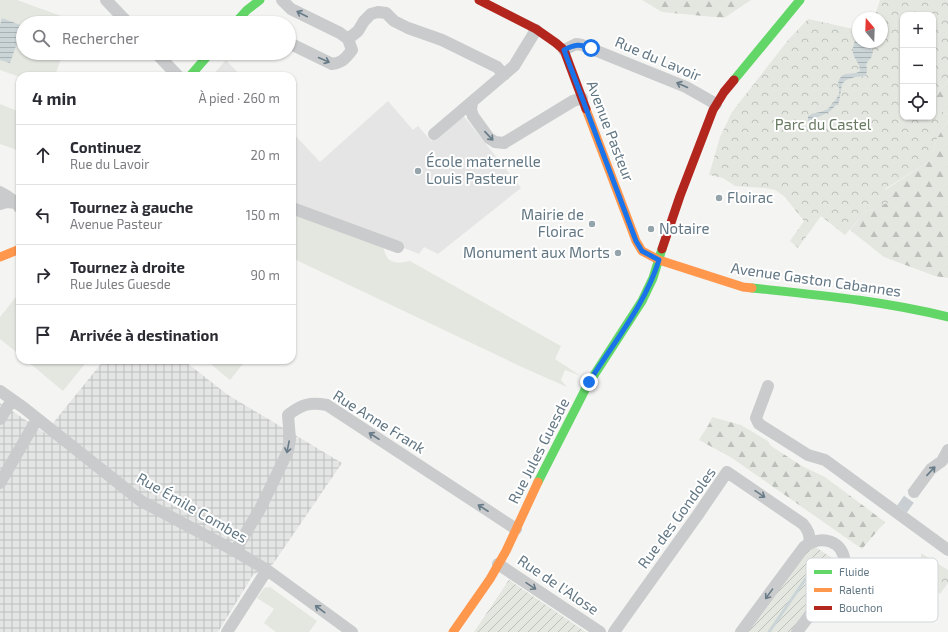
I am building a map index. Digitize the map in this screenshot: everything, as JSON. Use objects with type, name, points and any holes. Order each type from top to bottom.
[{"type":"street","points":[[106,0],[121,16]]},
{"type":"street","points":[[246,16],[260,0]]},
{"type":"street","points":[[282,0],[291,9],[340,33],[348,39],[352,50],[340,63],[332,64],[296,46]]},
{"type":"street","points":[[478,0],[536,30],[561,46],[564,50]]},
{"type":"street","name":"Rue Jules Guesde","points":[[453,632],[490,579],[516,529],[546,464],[587,386],[642,301],[653,278],[680,196],[708,119],[716,104],[800,0]]},
{"type":"street","points":[[348,39],[358,31],[364,20],[371,14],[378,12],[386,13],[394,21],[408,28],[442,40],[498,67],[504,75]]},
{"type":"street","points":[[434,134],[514,66],[536,30]]},
{"type":"street","name":"Rue du Lavoir","points":[[564,50],[576,44],[582,44],[686,87],[716,104]]},
{"type":"street","name":"Avenue Pasteur","points":[[564,50],[636,241],[642,251],[659,260]]},
{"type":"street","points":[[163,60],[174,72]]},
{"type":"street","points":[[193,72],[204,60]]},
{"type":"street","points":[[472,102],[471,110],[473,116],[489,138],[495,142],[504,142],[582,98]]},
{"type":"street","points":[[0,192],[16,204]]},
{"type":"street","points":[[0,204],[7,202],[16,205]]},
{"type":"street","points":[[296,209],[398,247]]},
{"type":"street","points":[[0,257],[16,251]]},
{"type":"street","name":"Avenue Gaston Cabannes","points":[[659,260],[743,287],[827,296],[916,309],[948,317]]},
{"type":"street","points":[[768,386],[756,418],[759,424],[808,454],[825,460],[900,511],[948,550]]},
{"type":"street","name":"Rue Émile Combes","points":[[0,391],[141,501],[235,551],[267,570],[352,632]]},
{"type":"street","points":[[0,419],[12,400]]},
{"type":"street","name":"Rue Anne Frank","points":[[235,551],[260,509],[288,451],[290,439],[288,415],[298,408],[314,403],[327,405],[516,529]]},
{"type":"street","points":[[0,483],[37,419]]},
{"type":"street","points":[[914,492],[931,469],[942,461],[948,450]]},
{"type":"street","name":"Rue des Gondoles","points":[[614,632],[728,472],[803,524],[808,530],[810,539],[809,543]]},
{"type":"street","points":[[741,632],[798,554],[809,543],[826,541],[832,542],[838,546],[844,558]]},
{"type":"street","name":"Rue de l'Alose","points":[[498,564],[600,632]]},
{"type":"street","points":[[227,632],[267,570]]},
{"type":"street","points":[[797,632],[806,620]]},
{"type":"shaded area","points":[[2,18],[16,23],[16,46],[10,63],[0,60],[0,25]]},
{"type":"shaded area","points":[[853,48],[871,48],[873,52],[871,58],[866,64],[867,70],[865,76],[846,80],[842,84],[839,102],[829,112],[816,118],[808,130],[808,116],[826,110],[837,98],[839,93],[838,83],[840,78],[844,75],[860,71]]},
{"type":"shaded area","points":[[226,60],[237,72],[216,72]]},
{"type":"shaded area","name":"École maternelle Louis Pasteur","points":[[388,101],[413,130],[418,126],[431,141],[463,115],[521,188],[438,254],[424,247],[419,254],[296,205],[296,136],[320,162]]},
{"type":"shaded area","points":[[101,364],[188,364],[228,395],[342,463],[273,564],[253,575],[218,632],[0,632],[0,403],[45,433]]},
{"type":"green space","points":[[0,0],[17,0],[61,16],[16,16],[16,60],[61,60],[56,72],[16,72],[16,76],[0,70]]},
{"type":"green space","points":[[642,0],[751,0],[724,18],[662,12]]},
{"type":"green space","name":"Parc du Castel","points":[[880,0],[948,0],[948,80],[936,95],[936,12],[900,12],[900,120],[936,120],[936,108],[948,115],[948,121],[937,138],[931,160],[885,189],[892,201],[865,212],[845,235],[821,216],[798,248],[790,241],[804,221],[784,196],[775,190],[735,186],[723,178],[709,175],[720,137],[732,112],[789,39],[808,19],[852,29],[852,48],[888,48],[888,12],[876,12]]},
{"type":"green space","points":[[948,80],[948,115],[936,108],[936,95]]},
{"type":"green space","points":[[0,104],[16,110],[16,150],[0,144]]},
{"type":"green space","points":[[948,121],[948,278],[935,276],[884,257],[850,230],[865,212],[891,201],[885,190],[931,160],[937,138]]},
{"type":"green space","points":[[296,212],[383,244],[386,255],[391,261],[399,263],[410,261],[561,346],[555,359],[581,376],[565,370],[561,380],[567,387],[296,260]]},
{"type":"green space","points":[[16,297],[16,352],[0,339],[0,317]]},
{"type":"green space","points":[[31,364],[85,364],[63,391]]},
{"type":"green space","points":[[211,364],[243,364],[230,380]]},
{"type":"green space","points":[[712,417],[741,425],[768,441],[771,446],[802,466],[825,477],[885,522],[862,549],[732,458],[699,440]]},
{"type":"green space","points":[[814,546],[832,558],[806,558],[806,613],[792,632],[745,632],[802,556]]},
{"type":"green space","points":[[921,553],[929,558],[921,558]]},
{"type":"green space","points":[[938,564],[948,570],[948,583],[940,594],[938,592]]},
{"type":"green space","points":[[509,580],[580,628],[586,632],[474,632]]},
{"type":"green space","points":[[270,587],[317,621],[309,632],[276,632],[264,623],[274,609],[257,598],[264,588]]},
{"type":"waterway","points":[[769,632],[806,578]]},
{"type":"tunnel","points":[[902,509],[914,492]]},
{"type":"traffic: fast","points":[[241,16],[260,0]]},
{"type":"traffic: fast","points":[[734,80],[800,0]]},
{"type":"traffic: fast","points":[[193,72],[204,60]]},
{"type":"traffic: fast","points":[[538,482],[587,386],[642,301],[653,278],[662,249]]},
{"type":"traffic: fast","points":[[752,288],[875,303],[924,311],[948,317]]},
{"type":"traffic: slow","points":[[586,109],[636,241],[642,251],[659,260],[743,287],[752,288]]},
{"type":"traffic: slow","points":[[0,257],[16,251]]},
{"type":"traffic: slow","points":[[453,632],[490,579],[506,551],[538,482]]},
{"type":"traffic: jam","points":[[479,0],[536,29],[564,50],[586,109]]},
{"type":"traffic: jam","points":[[662,249],[680,196],[713,110],[724,92],[734,80]]},
{"type":"place","name":"École maternelle Louis Pasteur","points":[[418,171]]},
{"type":"place","name":"Floirac","points":[[719,198]]},
{"type":"place","name":"Mairie de Floirac","points":[[592,224]]},
{"type":"place","name":"Notaire","points":[[651,229]]},
{"type":"place","name":"Monument aux Morts","points":[[618,253]]},
{"type":"route","points":[[589,382],[642,301],[653,278],[659,260],[642,251],[636,241],[564,50],[576,44],[582,44],[591,48]]}]
